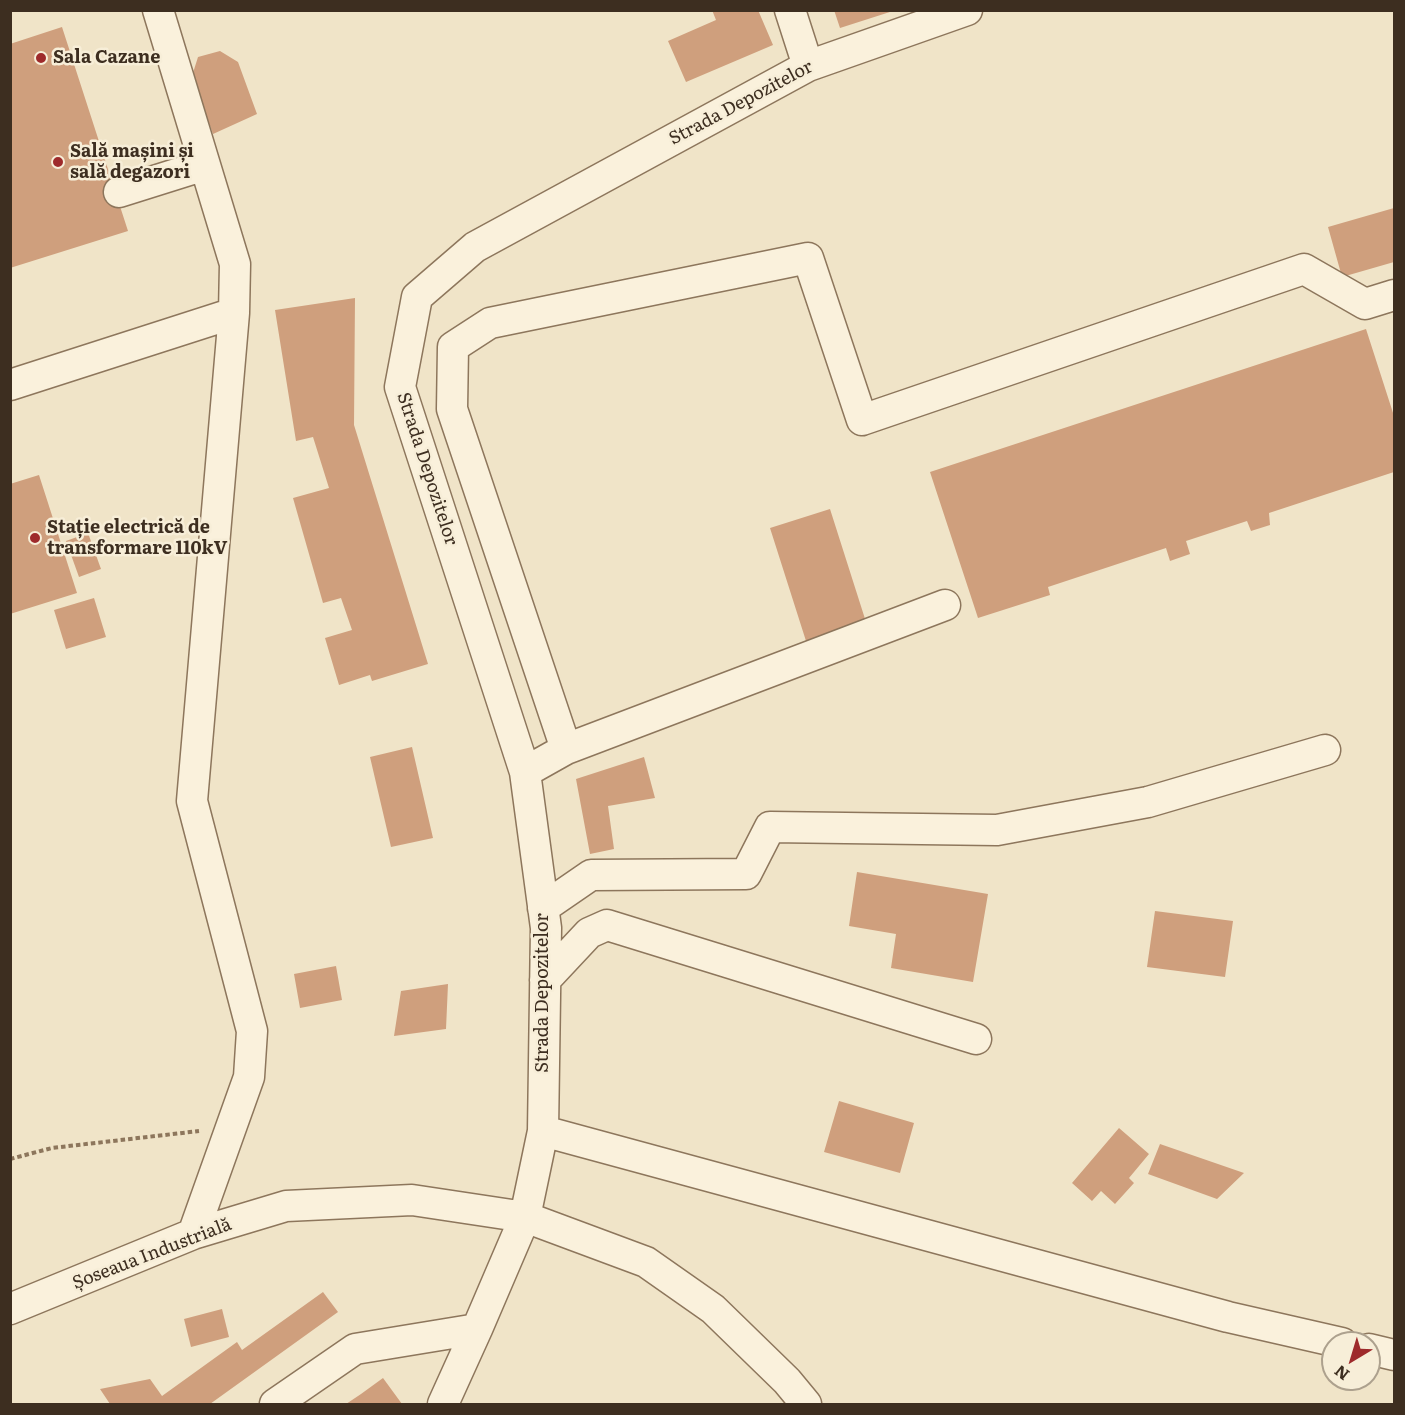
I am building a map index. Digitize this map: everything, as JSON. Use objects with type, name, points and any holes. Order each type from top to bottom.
[{"type":"street","points":[[158,10],[236,264],[234,313],[192,801],[252,1031],[249,1077],[193,1234]]},
{"type":"street","points":[[790,10],[808,66]]},
{"type":"street","name":"Strada Depozitelor","points":[[443,1404],[525,1217],[543,1131],[546,928],[525,772],[400,387],[417,297],[475,247],[808,66],[967,10]]},
{"type":"street","points":[[120,192],[205,165]]},
{"type":"street","points":[[566,749],[452,409],[453,347],[490,323],[808,258],[862,420],[1304,269],[1365,304],[1395,294]]},
{"type":"street","points":[[10,385],[234,313]]},
{"type":"street","points":[[525,772],[566,749],[945,606]]},
{"type":"street","points":[[543,908],[591,875],[746,874],[770,828],[997,830],[1148,802],[1326,750]]},
{"type":"street","points":[[545,980],[589,933],[607,925],[976,1039]]},
{"type":"street","points":[[543,1131],[1228,1317],[1321,1338]]},
{"type":"street","name":"Șoseaua Industrială","points":[[10,1309],[193,1234],[286,1206],[412,1200],[525,1217],[646,1262],[713,1309],[787,1381],[806,1404]]},
{"type":"street","points":[[275,1404],[355,1348],[477,1329]]},
{"type":"path","points":[[10,1159],[52,1148],[231,1128]]},
{"type":"building","points":[[712,10],[758,10],[773,45],[686,82],[668,41],[716,20]]},
{"type":"building","points":[[834,10],[893,10],[893,11],[840,28]]},
{"type":"building","name":"Sală mașini și sală degazori","points":[[62,27],[128,231],[10,268],[10,44]]},
{"type":"building","points":[[220,51],[238,62],[257,114],[213,134],[192,76],[198,57]]},
{"type":"building","points":[[1394,208],[1394,262],[1342,277],[1328,227]]},
{"type":"building","points":[[355,298],[354,425],[428,664],[372,681],[370,675],[339,685],[325,638],[352,630],[341,598],[323,603],[293,498],[329,488],[313,437],[296,441],[275,310]]},
{"type":"building","points":[[1366,329],[1394,416],[1394,472],[1269,513],[1270,525],[1251,531],[1247,521],[1186,541],[1190,554],[1170,561],[1166,548],[1048,587],[1050,595],[978,618],[930,472]]},
{"type":"building","name":"Stație electrică de transformare 110kV","points":[[39,475],[77,593],[10,614],[10,484]]},
{"type":"building","points":[[830,509],[866,622],[806,641],[770,528]]},
{"type":"building","points":[[88,533],[101,569],[79,577],[66,541]]},
{"type":"building","points":[[94,598],[106,637],[66,649],[54,610]]},
{"type":"building","points":[[412,747],[433,838],[391,847],[370,757]]},
{"type":"building","points":[[644,757],[655,798],[608,806],[614,849],[590,854],[576,779]]},
{"type":"building","points":[[857,872],[988,894],[973,982],[891,968],[896,934],[849,926]]},
{"type":"building","points":[[1155,911],[1233,921],[1225,977],[1147,967]]},
{"type":"building","points":[[336,966],[342,1000],[300,1008],[294,974]]},
{"type":"building","points":[[448,984],[446,1029],[394,1036],[401,991]]},
{"type":"building","points":[[839,1101],[914,1123],[900,1173],[824,1152]]},
{"type":"building","points":[[1119,1128],[1149,1154],[1129,1178],[1134,1183],[1115,1204],[1101,1191],[1092,1201],[1072,1183]]},
{"type":"building","points":[[1160,1144],[1244,1173],[1217,1199],[1148,1174]]},
{"type":"building","points":[[323,1292],[338,1312],[210,1404],[110,1404],[100,1389],[150,1379],[162,1396],[237,1342],[242,1350]]},
{"type":"building","points":[[222,1309],[229,1337],[191,1347],[184,1319]]},
{"type":"building","points":[[383,1378],[402,1404],[346,1404],[361,1394]]},
{"type":"place","name":"Sala Cazane","points":[[41,58]]},
{"type":"place","name":"Sală mașini și sală degazori","points":[[58,162]]},
{"type":"place","name":"Stație electrică de transformare 110kV","points":[[35,538]]}]
